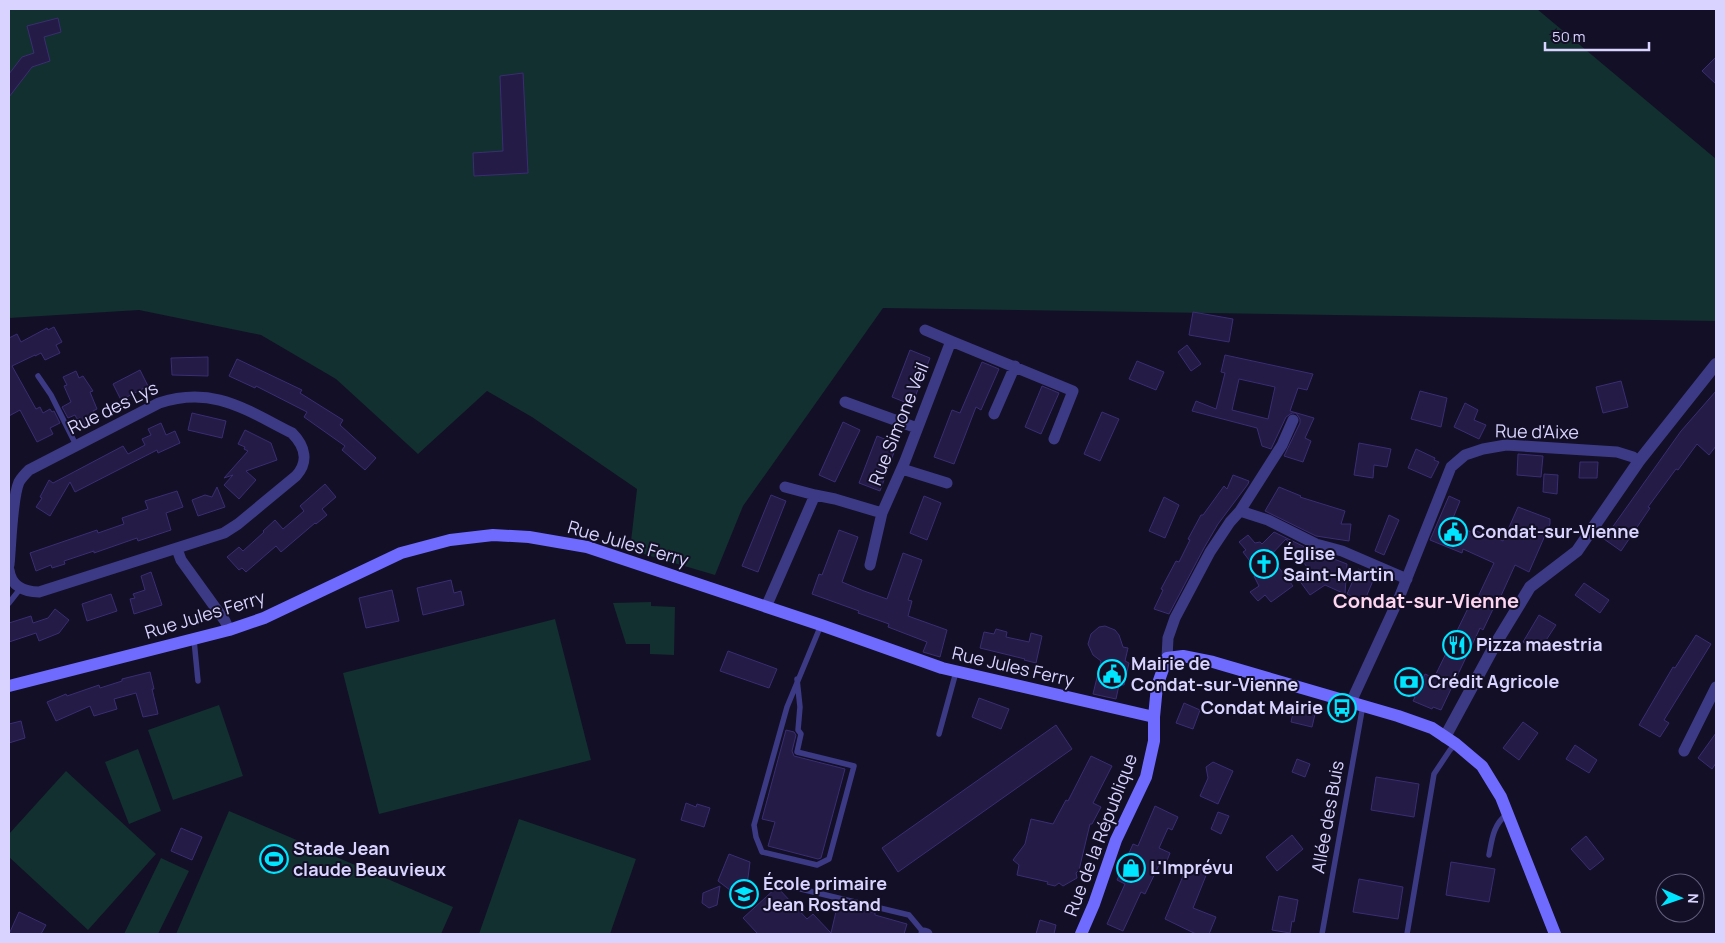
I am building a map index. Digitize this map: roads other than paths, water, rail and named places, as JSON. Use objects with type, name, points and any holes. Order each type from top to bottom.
[{"type":"main road","name":"Rue Jules Ferry","points":[[9,686],[229,630],[264,618],[402,553],[450,540],[493,535],[529,537],[587,547],[821,624],[942,668],[1154,717]]},
{"type":"main road","points":[[1167,658],[1183,656],[1197,658],[1357,703],[1432,728],[1482,766],[1501,798],[1555,934]]},
{"type":"main road","name":"Rue de la République","points":[[1081,934],[1094,904],[1116,840],[1146,777],[1154,741],[1157,686],[1167,658]]},
{"type":"street","points":[[924,330],[1073,390],[1054,439]]},
{"type":"street","name":"Rue Simone Veil","points":[[785,487],[882,513],[902,469],[951,341]]},
{"type":"street","points":[[1450,741],[1496,643],[1530,587],[1577,551],[1639,461],[1716,364]]},
{"type":"street","points":[[994,414],[1015,366]]},
{"type":"street","name":"Rue des Lys","points":[[9,565],[18,484],[29,470],[159,403],[191,396],[234,404],[292,433],[304,448],[305,457],[301,471],[238,524],[224,533],[39,592],[20,589]]},
{"type":"street","points":[[845,402],[917,428]]},
{"type":"street","points":[[1167,658],[1168,638],[1175,618],[1210,552],[1230,522],[1240,511],[1260,476],[1282,445],[1293,420]]},
{"type":"street","name":"Rue d'Aixe","points":[[1357,703],[1451,467],[1464,455],[1483,449],[1506,446],[1617,452],[1639,461]]},
{"type":"street","points":[[902,469],[947,482]]},
{"type":"street","points":[[766,607],[816,495]]},
{"type":"street","points":[[1240,511],[1268,520],[1316,544],[1342,551],[1407,579]]},
{"type":"street","points":[[870,565],[882,513]]},
{"type":"street","points":[[177,549],[181,560],[225,621],[229,630]]},
{"type":"street","points":[[9,570],[12,581],[20,589]]},
{"type":"street","points":[[1684,751],[1716,687]]},
{"type":"lane","points":[[38,376],[51,394],[76,445]]},
{"type":"lane","points":[[9,603],[20,589]]},
{"type":"lane","points":[[798,679],[800,707],[798,730],[801,734],[798,752],[854,766],[829,859],[817,866],[762,852],[754,826],[787,707],[798,679],[821,624]]},
{"type":"lane","points":[[194,640],[198,681]]},
{"type":"lane","points":[[939,734],[956,672]]},
{"type":"lane","name":"Allée des Buis","points":[[1322,934],[1357,703]]},
{"type":"lane","points":[[1407,934],[1434,774],[1450,750],[1450,741]]},
{"type":"lane","points":[[1489,855],[1494,829],[1507,814]]},
{"type":"lane","points":[[780,884],[909,915],[925,934]]},
{"type":"place","name":"Condat-sur-Vienne","points":[[1453,532]]},
{"type":"place","name":"Église Saint-Martin","points":[[1264,564]]},
{"type":"place","name":"Pizza maestria","points":[[1457,645]]},
{"type":"place","name":"Mairie de Condat-sur-Vienne","points":[[1112,674]]},
{"type":"place","name":"Crédit Agricole","points":[[1409,682]]},
{"type":"place","name":"Condat Mairie","points":[[1342,708]]},
{"type":"place","name":"Stade Jean claude Beauvieux","points":[[274,859]]},
{"type":"place","name":"L'Imprévu","points":[[1131,868]]},
{"type":"place","name":"École primaire Jean Rostand","points":[[744,894]]},
{"type":"district","name":"Condat-sur-Vienne","points":[[1426,601]]}]
